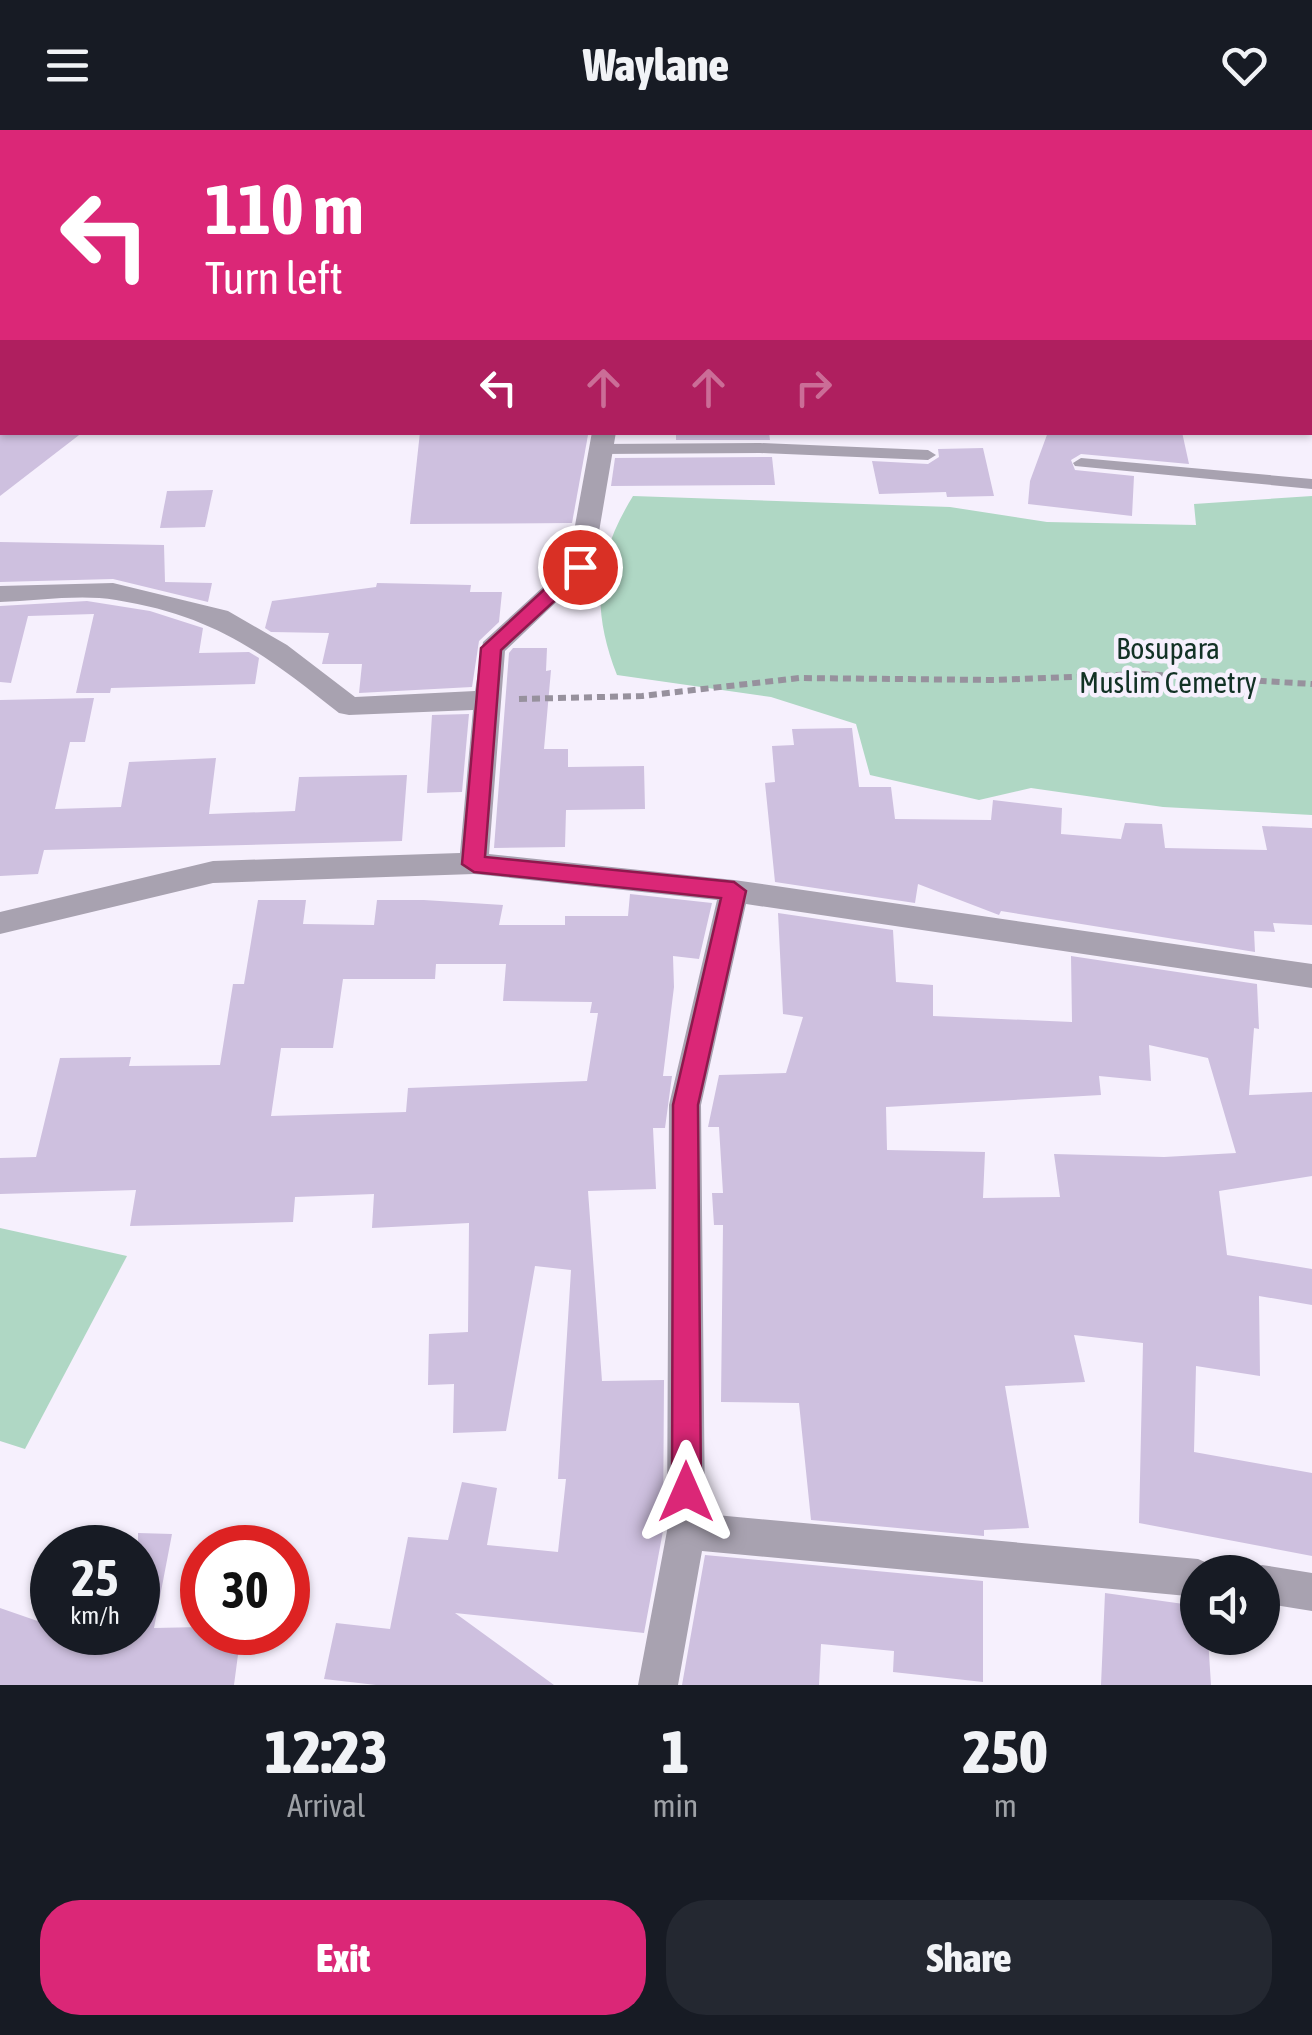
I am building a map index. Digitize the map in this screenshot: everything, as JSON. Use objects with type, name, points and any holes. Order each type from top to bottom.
[{"type":"street","points":[[474,864],[492,648],[580,567],[602,441]]},
{"type":"street","points":[[0,594],[114,590],[220,617],[278,652],[349,706],[488,700]]},
{"type":"street","points":[[0,922],[213,872],[474,864],[734,891],[1312,976]]},
{"type":"street","points":[[658,1685],[686,1531],[685,1105],[734,891]]},
{"type":"street","points":[[686,1531],[1180,1576]]},
{"type":"street","points":[[1280,1587],[1312,1592]]},
{"type":"lane","points":[[602,441],[928,455]]},
{"type":"lane","points":[[1082,463],[1312,484]]},
{"type":"path","points":[[488,700],[642,696],[800,678],[995,680],[1143,674],[1312,684]]},
{"type":"green space","name":"Bosupara Muslim Cemetry","points":[[633,496],[950,507],[1047,522],[1196,525],[1194,504],[1312,496],[1312,815],[1163,807],[1031,788],[979,800],[870,775],[856,724],[771,697],[617,675],[603,627],[601,584],[611,541]]},
{"type":"green space","points":[[0,1228],[127,1256],[25,1449],[0,1441]]},
{"type":"building","points":[[0,435],[79,435],[0,496]]},
{"type":"building","points":[[420,435],[588,435],[572,523],[410,524]]},
{"type":"building","points":[[676,435],[769,435],[770,440],[676,440]]},
{"type":"building","points":[[1047,435],[1183,435],[1189,464],[1081,454],[1071,460],[1075,470],[1134,476],[1132,516],[1028,504],[1030,481]]},
{"type":"building","points":[[983,448],[994,496],[947,497],[946,492],[879,494],[872,461],[928,464],[939,457],[938,449]]},
{"type":"building","points":[[772,457],[775,485],[611,486],[615,458]]},
{"type":"building","points":[[213,490],[205,527],[160,528],[167,491]]},
{"type":"building","points":[[0,542],[164,545],[165,582],[212,583],[208,602],[113,579],[0,582]]},
{"type":"building","points":[[377,583],[471,585],[470,592],[502,592],[499,622],[479,641],[472,687],[359,693],[362,664],[322,664],[329,633],[271,632],[265,628],[272,601],[376,587]]},
{"type":"building","points":[[87,601],[150,611],[203,628],[199,653],[249,652],[259,658],[255,684],[111,688],[110,693],[76,693],[94,614],[28,616],[11,683],[0,682],[0,606]]},
{"type":"building","points":[[513,648],[547,648],[546,671],[551,670],[544,749],[568,749],[568,767],[644,766],[645,809],[566,810],[565,847],[494,848],[509,653]]},
{"type":"building","points":[[94,698],[85,742],[70,742],[55,809],[121,807],[129,762],[216,758],[209,814],[295,811],[299,777],[407,775],[402,841],[44,850],[38,874],[0,876],[0,700]]},
{"type":"building","points":[[469,714],[462,792],[427,793],[432,715]]},
{"type":"building","points":[[852,728],[859,787],[891,787],[895,819],[991,820],[993,800],[1062,808],[1061,834],[1121,839],[1125,823],[1162,824],[1165,848],[1267,850],[1262,826],[1312,828],[1312,925],[1273,923],[1275,932],[1254,931],[1255,952],[1001,911],[999,915],[918,884],[915,903],[775,882],[765,783],[775,782],[772,746],[794,745],[792,729]]},
{"type":"building","points":[[630,894],[712,903],[699,959],[673,956],[674,987],[663,1076],[672,1076],[665,1128],[653,1128],[656,1189],[588,1191],[602,1381],[664,1380],[663,1531],[644,1633],[455,1613],[554,1685],[376,1685],[324,1679],[336,1623],[390,1629],[408,1537],[448,1540],[462,1482],[497,1488],[487,1545],[558,1552],[566,1479],[558,1479],[571,1270],[535,1266],[506,1431],[453,1433],[454,1384],[428,1385],[429,1334],[468,1332],[469,1223],[372,1228],[374,1194],[295,1197],[293,1222],[130,1226],[136,1190],[0,1194],[0,1158],[36,1157],[60,1058],[131,1057],[129,1066],[220,1065],[233,984],[244,984],[258,900],[306,900],[303,924],[374,925],[377,900],[503,905],[499,925],[565,925],[565,916],[628,916]],"holes":[[[436,964],[506,964],[503,1001],[592,1002],[590,1013],[598,1013],[587,1081],[408,1088],[406,1112],[271,1116],[281,1048],[333,1048],[343,979],[435,979]]]},
{"type":"building","points":[[778,913],[893,930],[896,982],[933,985],[933,1016],[1072,1022],[1071,956],[1257,984],[1259,1029],[1254,1028],[1249,1095],[1312,1092],[1312,1176],[1219,1191],[1227,1255],[1312,1269],[1312,1305],[1259,1296],[1260,1376],[1196,1366],[1194,1452],[1312,1473],[1312,1556],[1139,1523],[1143,1343],[1074,1335],[1085,1382],[1005,1386],[1029,1528],[984,1530],[984,1536],[811,1520],[799,1403],[721,1402],[723,1225],[714,1225],[712,1193],[723,1193],[719,1127],[708,1127],[719,1075],[786,1073],[803,1017],[783,1014]],"holes":[[[1149,1045],[1208,1058],[1236,1153],[1164,1157],[1054,1154],[1060,1197],[983,1198],[985,1152],[887,1150],[886,1107],[1101,1095],[1099,1076],[1151,1081]]]},
{"type":"building","points":[[160,1534],[172,1534],[160,1597]]},
{"type":"building","points":[[705,1555],[983,1581],[983,1682],[893,1672],[894,1651],[821,1644],[819,1685],[682,1685]]},
{"type":"building","points":[[1105,1593],[1180,1603],[1180,1655],[1209,1655],[1211,1685],[1101,1685]]},
{"type":"building","points":[[0,1608],[30,1618],[30,1655],[160,1655],[160,1628],[180,1627],[180,1655],[238,1655],[234,1685],[0,1685]]},
{"type":"route","points":[[580,567],[534,605],[492,648],[474,864],[734,891],[685,1105],[686,1492]]}]
